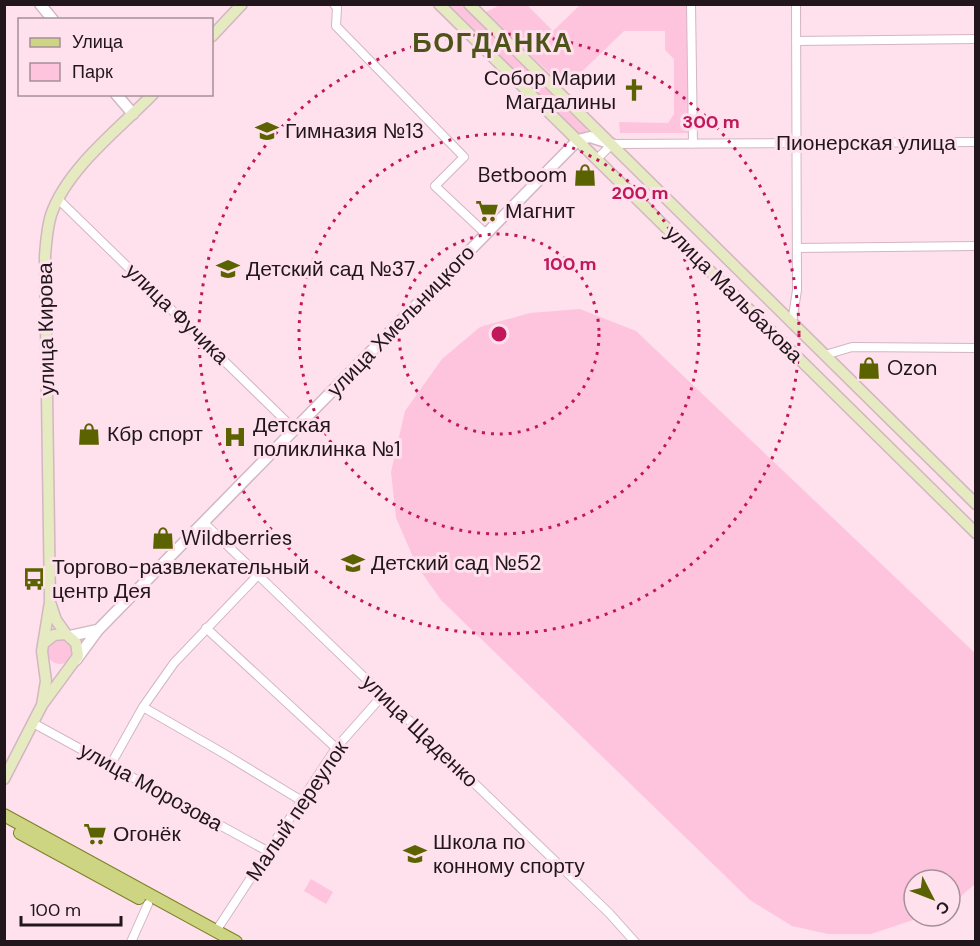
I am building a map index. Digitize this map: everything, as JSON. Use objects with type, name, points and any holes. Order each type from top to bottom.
[{"type":"main road","points":[[213,35],[242,4]]},
{"type":"main road","name":"улица Мальбахова","points":[[439,4],[975,533]]},
{"type":"main road","name":"улица Мальбахова","points":[[470,4],[975,504]]},
{"type":"main road","name":"улица Кирова","points":[[50,602],[45,256],[49,223],[58,199],[80,166],[151,96]]},
{"type":"main road","points":[[4,779],[42,705],[73,663],[78,647],[56,620],[50,602]]},
{"type":"main road","points":[[42,705],[46,681],[42,651],[50,602]]},
{"type":"main road","points":[[44,643],[54,634],[68,635]]},
{"type":"main road","points":[[44,660],[50,666],[58,669],[73,663]]},
{"type":"main road","points":[[4,815],[218,936]]},
{"type":"main road","points":[[4,824],[148,903],[218,936],[236,942]]},
{"type":"street","points":[[40,4],[51,18]]},
{"type":"street","points":[[334,4],[337,8],[336,26],[464,157],[435,186],[486,234]]},
{"type":"street","points":[[691,4],[693,144]]},
{"type":"street","points":[[792,323],[797,290],[796,4]]},
{"type":"street","points":[[796,41],[900,38],[975,39]]},
{"type":"street","points":[[118,96],[133,114]]},
{"type":"street","points":[[590,137],[593,126]]},
{"type":"street","points":[[578,140],[590,137],[612,144],[597,159]]},
{"type":"street","name":"улица Хмельницкого","points":[[73,663],[98,630],[578,140]]},
{"type":"street","name":"Пионерская улица","points":[[612,144],[975,142]]},
{"type":"street","name":"улица Фучика","points":[[58,199],[295,430]]},
{"type":"street","points":[[797,248],[975,246]]},
{"type":"street","points":[[825,355],[852,347],[975,348]]},
{"type":"street","name":"улица Щаденко","points":[[203,522],[609,913],[635,942]]},
{"type":"street","points":[[111,764],[142,707],[174,663],[258,575]]},
{"type":"street","points":[[206,628],[336,748]]},
{"type":"street","points":[[68,635],[98,630]]},
{"type":"street","name":"Малый переулок","points":[[218,936],[336,748],[383,695]]},
{"type":"street","points":[[142,707],[302,801]]},
{"type":"street","name":"улица Морозова","points":[[33,723],[269,852]]},
{"type":"street","points":[[130,942],[148,903]]},
{"type":"green space","points":[[447,5],[464,5],[585,125],[586,133],[577,132]]},
{"type":"green space","points":[[500,5],[527,5],[553,31],[580,5],[687,5],[690,133],[620,133],[619,122],[668,123],[674,114],[674,59],[665,50],[665,31],[624,31],[565,88],[486,12]]},
{"type":"green space","points":[[580,309],[636,331],[975,653],[975,884],[962,895],[962,868],[902,868],[902,924],[871,934],[828,934],[792,926],[750,900],[441,600],[417,566],[396,518],[391,472],[405,411],[442,359],[480,327],[530,313]]},
{"type":"green space","points":[[60,638],[69,642],[73,651],[69,660],[60,664],[51,660],[47,651],[51,642]]},
{"type":"green space","points":[[311,879],[333,892],[326,904],[304,891]]},
{"type":"place","name":"Собор Марии Магдалины","points":[[634,90]]},
{"type":"place","name":"Гимназия №13","points":[[267,131]]},
{"type":"place","name":"Betboom","points":[[585,175]]},
{"type":"place","name":"Магнит","points":[[487,211]]},
{"type":"place","name":"Детский сад №37","points":[[228,269]]},
{"type":"place","name":"Ozon","points":[[869,368]]},
{"type":"place","name":"Кбр спорт","points":[[89,434]]},
{"type":"place","name":"Детская поликлинка №1","points":[[235,437]]},
{"type":"place","name":"Wildberries","points":[[163,538]]},
{"type":"place","name":"Детский сад №52","points":[[353,563]]},
{"type":"place","name":"Торгово-развлекательный центр Дея","points":[[34,579]]},
{"type":"place","name":"Огонёк","points":[[95,834]]},
{"type":"place","name":"Школа по конному спорту","points":[[415,854]]},
{"type":"district","name":"БОГДАНКА","points":[[493,43]]}]
